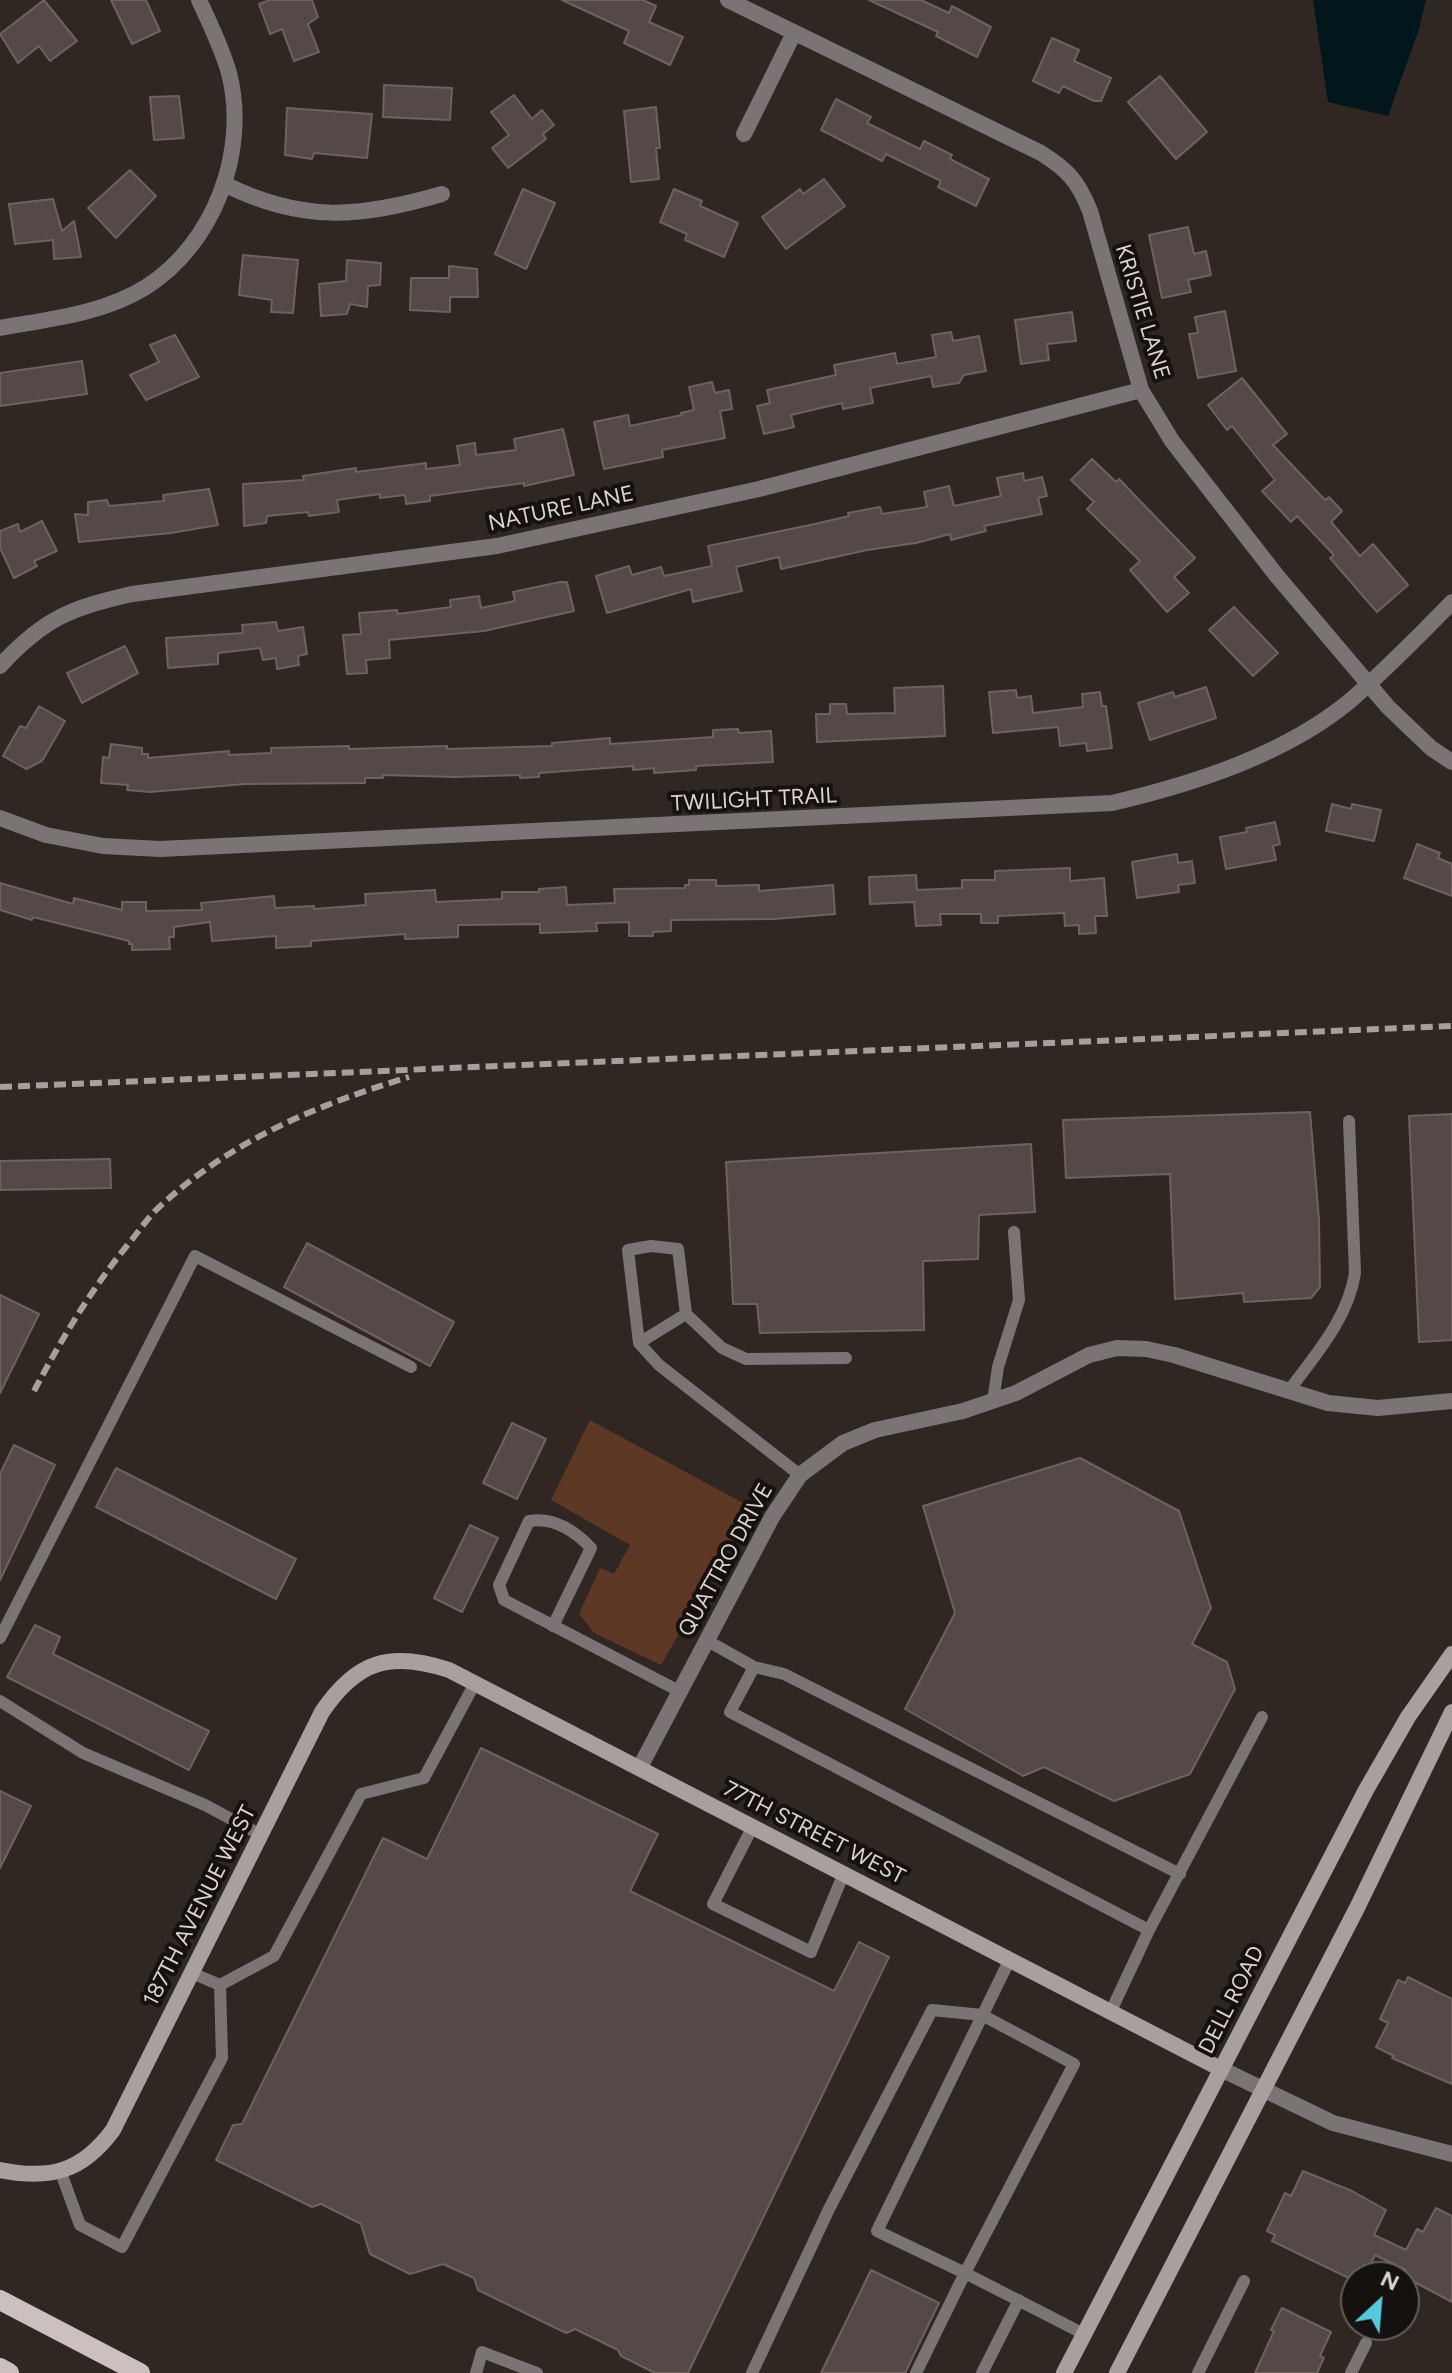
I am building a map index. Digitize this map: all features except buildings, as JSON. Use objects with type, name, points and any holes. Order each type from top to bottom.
[{"type":"main road","points":[[0,2300],[140,2373]]},
{"type":"main road","points":[[0,2368],[9,2373]]},
{"type":"street","points":[[0,328],[95,309],[146,287],[178,261],[203,230],[224,184],[232,154],[235,114],[229,74],[199,0]]},
{"type":"street","name":"KRISTIE LANE","points":[[728,0],[1027,146],[1063,167],[1081,187],[1090,211],[1141,390],[1172,441],[1208,490],[1369,685],[1431,748],[1452,762]]},
{"type":"street","points":[[744,134],[794,33]]},
{"type":"street","points":[[224,184],[283,207],[324,214],[364,213],[442,194]]},
{"type":"street","name":"NATURE LANE","points":[[0,666],[45,623],[87,604],[132,594],[497,546],[759,489],[1141,390]]},
{"type":"street","name":"TWILIGHT TRAIL","points":[[0,818],[46,835],[103,846],[160,849],[1112,803],[1175,789],[1236,766],[1294,737],[1369,685],[1452,602]]},
{"type":"street","name":"QUATTRO DRIVE","points":[[640,1767],[772,1517],[800,1475],[843,1443],[875,1430],[963,1411],[993,1401],[1016,1393],[1089,1355],[1117,1348],[1146,1349],[1174,1355],[1328,1403],[1378,1408],[1452,1401]]},
{"type":"street","name":"DELL ROAD","points":[[1064,2373],[1366,1790],[1408,1717],[1452,1654]]},
{"type":"street","name":"77TH STREET WEST","points":[[381,1664],[392,1660],[422,1661],[449,1670],[1221,2069]]},
{"type":"street","name":"187TH AVENUE WEST","points":[[60,2170],[82,2162],[99,2148],[113,2130],[322,1712],[339,1687],[364,1670],[381,1664]]},
{"type":"street","points":[[1117,2373],[1357,1908],[1452,1712]]},
{"type":"street","points":[[1221,2069],[1333,2123],[1452,2154]]},
{"type":"street","points":[[0,2170],[26,2175],[60,2170]]},
{"type":"lane","points":[[1288,1392],[1336,1325],[1352,1295],[1355,1273],[1349,1121]]},
{"type":"lane","points":[[993,1401],[998,1367],[1019,1300],[1014,1232]]},
{"type":"lane","points":[[800,1475],[659,1365],[639,1343],[628,1250],[651,1246],[678,1249],[686,1314],[722,1348],[746,1359],[846,1358]]},
{"type":"lane","points":[[0,1638],[195,1256],[411,1367]]},
{"type":"lane","points":[[639,1343],[686,1314]]},
{"type":"lane","points":[[553,1626],[591,1548],[581,1537],[558,1523],[540,1519],[529,1521],[499,1585],[504,1600],[553,1626],[679,1691]]},
{"type":"lane","points":[[706,1640],[754,1667],[784,1674],[1180,1874]]},
{"type":"lane","points":[[754,1667],[730,1712],[1149,1930]]},
{"type":"lane","points":[[220,1985],[274,1956],[361,1794],[424,1778],[475,1683]]},
{"type":"lane","points":[[0,1701],[83,1753],[205,1805],[261,1835]]},
{"type":"lane","points":[[1111,2011],[1149,1930],[1262,1717]]},
{"type":"lane","points":[[753,1826],[713,1904],[811,1952],[844,1873]]},
{"type":"lane","points":[[1010,1959],[877,2231],[1084,2334]]},
{"type":"lane","points":[[192,1973],[220,1985]]},
{"type":"lane","points":[[60,2170],[80,2225],[122,2247],[222,2058],[220,1985]]},
{"type":"lane","points":[[752,2373],[829,2209],[932,2010],[982,2015],[1074,2064],[916,2373]]},
{"type":"lane","points":[[1198,2373],[1244,2281]]},
{"type":"lane","points":[[982,2373],[1019,2300]]},
{"type":"lane","points":[[1351,2373],[1366,2343]]},
{"type":"lane","points":[[476,2373],[482,2352],[537,2373]]},
{"type":"shaded area","points":[[1313,0],[1426,0],[1388,116],[1328,102]]},
{"type":"shaded area","points":[[590,1420],[752,1508],[661,1665],[594,1633],[579,1614],[600,1568],[614,1574],[630,1545],[551,1500]]},
{"type":"railway","points":[[0,1087],[1452,1026]]},
{"type":"railway","points":[[34,1391],[103,1277],[153,1213],[185,1185],[244,1145],[276,1128],[341,1100],[409,1077]]}]
